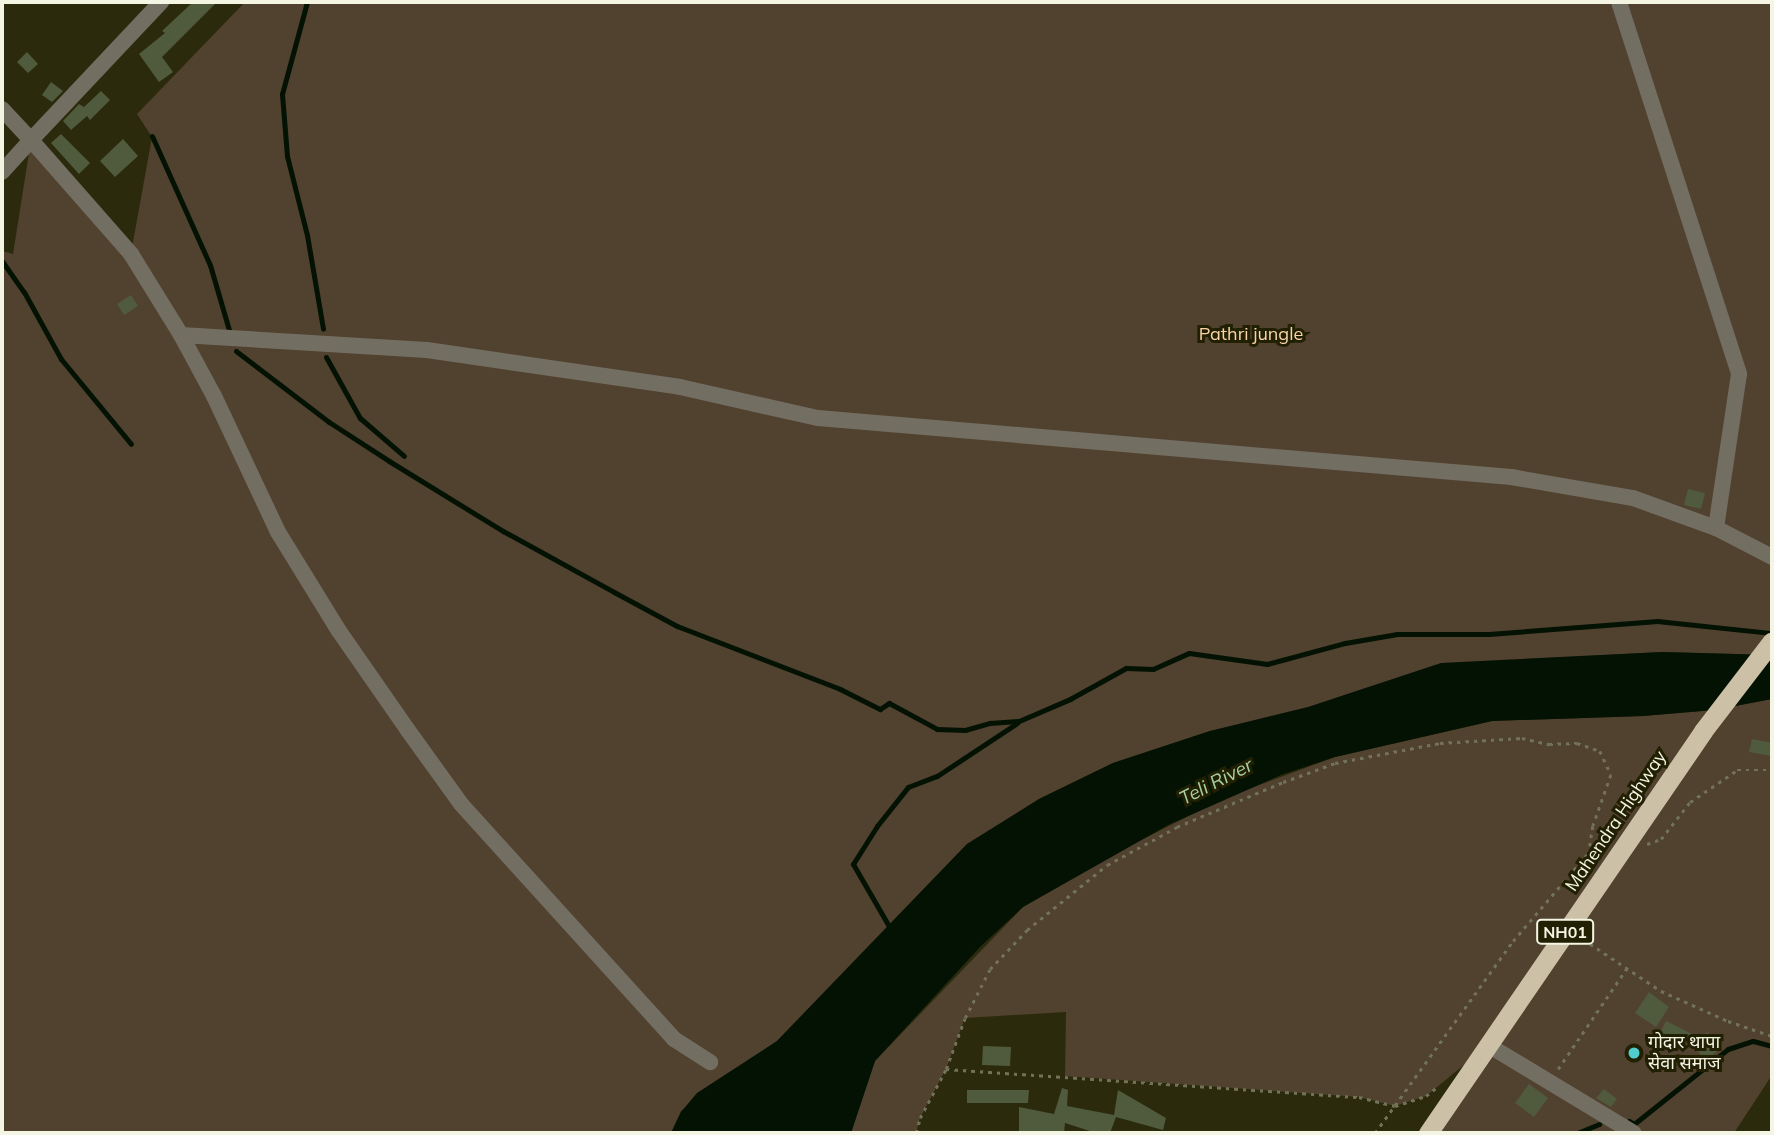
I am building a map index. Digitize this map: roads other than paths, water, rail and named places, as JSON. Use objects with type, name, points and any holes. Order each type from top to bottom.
[{"type":"highway","name":"Mahendra Highway","points":[[1428,1133],[1703,731],[1772,641]]},
{"type":"street","points":[[2,172],[161,2]]},
{"type":"street","points":[[1619,2],[1739,374],[1716,528]]},
{"type":"street","points":[[2,109],[131,254],[181,335],[278,531],[339,631],[461,804],[674,1039],[710,1062]]},
{"type":"street","points":[[181,335],[427,350],[680,387],[818,418],[1511,477],[1633,498],[1716,528],[1772,557]]},
{"type":"street","points":[[1488,1045],[1634,1133]]},
{"type":"water","name":"Teli River","points":[[1662,652],[1772,655],[1772,699],[1714,710],[1643,716],[1492,721],[1335,757],[1281,775],[1168,825],[1023,907],[980,947],[875,1061],[851,1133],[671,1133],[681,1112],[697,1093],[777,1041],[967,844],[1039,799],[1113,763],[1210,731],[1308,707],[1441,663]]},
{"type":"waterway","points":[[307,2],[282,94],[287,156],[307,235],[323,329]]},
{"type":"waterway","points":[[152,136],[210,265],[229,330]]},
{"type":"waterway","points":[[2,261],[24,292],[61,359],[131,444]]},
{"type":"waterway","points":[[236,351],[329,422],[389,461],[503,531],[677,626],[840,689],[880,709],[889,703],[937,729],[965,730],[990,723],[1019,721],[1070,699],[1126,668],[1153,669],[1189,653],[1267,664],[1345,643],[1397,634],[1489,634],[1657,621],[1772,633]]},
{"type":"waterway","points":[[326,357],[360,418],[404,456]]},
{"type":"waterway","points":[[890,928],[853,864],[877,826],[908,787],[937,776],[1017,723]]},
{"type":"waterway","points":[[1629,1121],[1634,1124],[1728,1049],[1753,1041],[1772,1046]]},
{"type":"waterway","points":[[1577,1133],[1599,1124]]},
{"type":"place","name":"गोदार थापा सेवा समाज","points":[[1634,1053]]},
{"type":"park label","name":"Pathri jungle","points":[[1251,334]]}]
